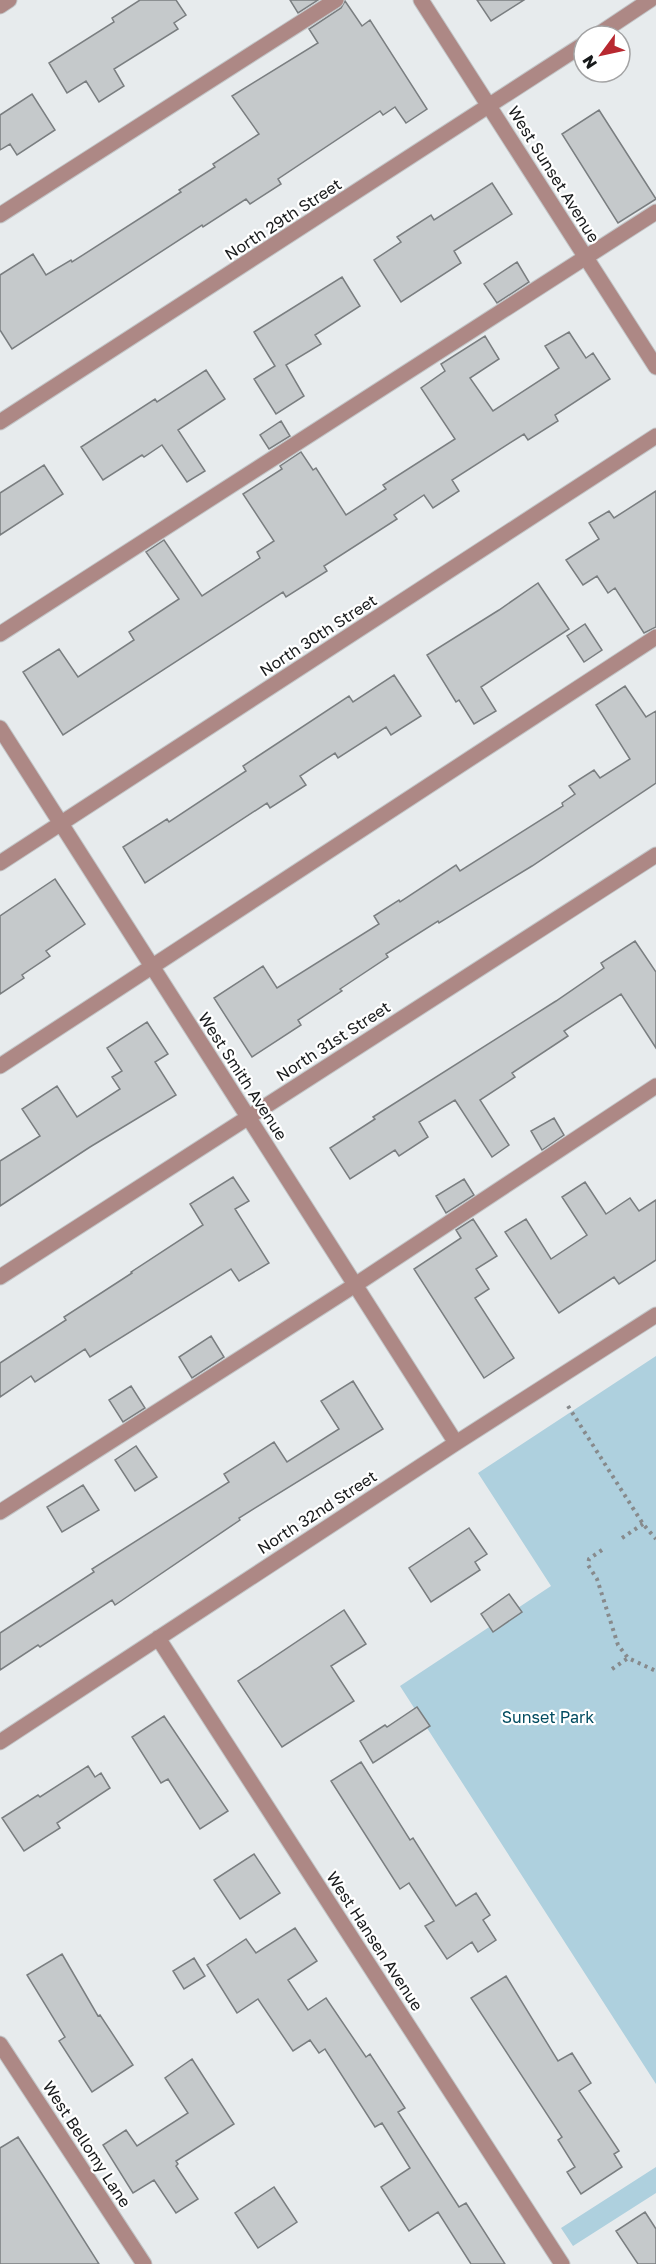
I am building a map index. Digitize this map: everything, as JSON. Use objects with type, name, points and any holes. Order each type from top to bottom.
[{"type":"street","points":[[0,6],[9,0]]},
{"type":"street","points":[[0,215],[336,0]]},
{"type":"street","name":"West Sunset Avenue","points":[[422,0],[656,367]]},
{"type":"street","points":[[614,24],[650,0]]},
{"type":"street","name":"North 29th Street","points":[[0,422],[572,52]]},
{"type":"street","points":[[0,634],[656,212]]},
{"type":"street","name":"North 30th Street","points":[[0,863],[656,436]]},
{"type":"street","points":[[0,1066],[656,637]]},
{"type":"street","name":"West Smith Avenue","points":[[0,728],[456,1443]]},
{"type":"street","name":"North 31st Street","points":[[0,1277],[656,855]]},
{"type":"street","points":[[0,1512],[355,1285],[656,1086]]},
{"type":"street","name":"North 32nd Street","points":[[0,1742],[456,1443],[656,1315]]},
{"type":"street","name":"West Hansen Avenue","points":[[158,1638],[562,2264]]},
{"type":"street","name":"West Bellomy Lane","points":[[0,2044],[144,2264]]},
{"type":"path","points":[[568,1406],[643,1524],[656,1539]]},
{"type":"path","points":[[622,1538],[643,1524]]},
{"type":"path","points":[[602,1550],[589,1559],[588,1565],[597,1579],[618,1645],[628,1658],[656,1671]]},
{"type":"path","points":[[612,1669],[628,1658]]},
{"type":"green space","name":"Sunset Park","points":[[656,1356],[656,2084],[400,1686],[551,1586],[478,1473]]},
{"type":"green space","points":[[656,2167],[656,2193],[573,2246],[561,2228]]},
{"type":"building","points":[[140,0],[176,0],[186,15],[174,23],[178,29],[114,69],[124,86],[99,102],[86,81],[67,93],[49,63],[114,22],[112,18]]},
{"type":"building","points":[[290,0],[318,0],[298,13]]},
{"type":"building","points":[[477,0],[524,0],[491,21]]},
{"type":"building","points":[[345,1],[362,26],[370,20],[427,109],[406,123],[395,107],[383,115],[380,111],[278,179],[281,184],[250,204],[246,199],[203,227],[202,225],[12,349],[0,330],[0,275],[33,254],[46,275],[71,260],[72,262],[181,192],[179,190],[215,167],[213,164],[259,134],[232,96],[318,43],[309,29],[341,8]]},
{"type":"building","points":[[32,94],[55,130],[17,155],[10,144],[0,150],[0,115]]},
{"type":"building","points":[[599,110],[656,199],[618,223],[562,134]]},
{"type":"building","points":[[492,183],[512,214],[454,251],[461,263],[401,302],[374,260],[401,242],[397,237],[431,215],[434,220]]},
{"type":"building","points":[[517,262],[529,282],[497,303],[484,284]]},
{"type":"building","points":[[342,277],[360,306],[315,335],[321,344],[286,365],[304,396],[276,414],[254,379],[275,366],[254,332]]},
{"type":"building","points":[[569,332],[586,358],[593,353],[610,379],[555,415],[558,421],[528,440],[524,434],[452,480],[459,491],[433,508],[424,495],[394,515],[397,519],[324,566],[327,571],[286,597],[283,592],[63,735],[23,672],[59,649],[78,677],[134,640],[129,632],[179,599],[146,552],[164,540],[202,596],[260,558],[257,552],[274,541],[243,494],[282,469],[280,466],[301,452],[313,470],[316,468],[346,515],[386,489],[383,485],[455,439],[421,388],[445,371],[441,364],[485,336],[499,359],[470,378],[493,411],[559,368],[545,346]]},
{"type":"building","points":[[206,370],[225,399],[178,430],[205,471],[187,482],[162,445],[103,480],[81,447],[155,399],[157,402]]},
{"type":"building","points":[[281,421],[290,436],[269,449],[260,435]]},
{"type":"building","points":[[44,465],[63,494],[0,535],[0,493]]},
{"type":"building","points":[[656,491],[656,627],[644,633],[615,588],[608,593],[597,576],[583,585],[566,560],[599,539],[589,523],[609,511],[614,518]]},
{"type":"building","points":[[538,583],[569,629],[481,687],[496,711],[474,724],[459,700],[456,702],[427,655]]},
{"type":"building","points":[[585,624],[602,650],[584,662],[567,636]]},
{"type":"building","points":[[394,675],[421,716],[391,735],[386,727],[338,758],[335,753],[300,776],[306,785],[270,808],[267,803],[145,883],[123,847],[167,819],[169,822],[246,771],[243,766],[349,696],[353,702]]},
{"type":"building","points":[[625,686],[646,717],[656,711],[656,783],[532,866],[386,954],[388,957],[298,1020],[301,1025],[252,1057],[214,998],[263,966],[277,988],[379,924],[374,916],[399,900],[400,902],[456,865],[460,871],[563,806],[562,803],[575,794],[569,786],[594,770],[600,778],[630,759],[596,705]]},
{"type":"building","points":[[55,879],[85,924],[46,951],[50,956],[22,975],[24,978],[0,994],[0,916]]},
{"type":"building","points":[[635,941],[656,972],[656,1048],[621,994],[564,1031],[568,1036],[512,1073],[515,1077],[480,1100],[509,1145],[492,1157],[455,1100],[419,1122],[428,1137],[399,1156],[395,1150],[350,1179],[330,1148],[375,1119],[373,1117],[556,1001],[604,968],[601,963]]},
{"type":"building","points":[[147,1022],[168,1054],[155,1062],[176,1095],[90,1147],[0,1206],[0,1161],[40,1136],[22,1109],[57,1086],[77,1117],[120,1089],[112,1077],[122,1071],[107,1048]]},
{"type":"building","points":[[554,1118],[564,1135],[542,1150],[531,1131]]},
{"type":"building","points":[[233,1177],[249,1201],[235,1209],[269,1263],[239,1281],[231,1269],[90,1357],[85,1349],[35,1382],[31,1376],[0,1397],[0,1363],[66,1320],[64,1317],[203,1225],[190,1204]]},
{"type":"building","points":[[464,1179],[474,1195],[446,1213],[436,1196]]},
{"type":"building","points":[[585,1182],[606,1214],[630,1198],[639,1211],[656,1200],[656,1260],[619,1284],[614,1277],[559,1313],[505,1232],[526,1219],[551,1259],[587,1235],[562,1197]]},
{"type":"building","points":[[473,1219],[497,1256],[476,1269],[489,1289],[475,1298],[514,1358],[484,1378],[414,1269],[461,1238],[456,1230]]},
{"type":"building","points":[[211,1336],[224,1357],[192,1378],[179,1357]]},
{"type":"building","points":[[353,1381],[383,1429],[239,1518],[240,1520],[115,1605],[112,1600],[0,1670],[0,1633],[94,1572],[92,1569],[229,1482],[224,1474],[274,1442],[287,1462],[339,1429],[321,1401]]},
{"type":"building","points":[[131,1386],[145,1408],[123,1422],[109,1400]]},
{"type":"building","points":[[136,1446],[157,1477],[135,1491],[115,1460]]},
{"type":"building","points":[[83,1485],[99,1510],[62,1532],[47,1507]]},
{"type":"building","points":[[469,1528],[487,1554],[475,1562],[480,1570],[431,1602],[409,1568]]},
{"type":"building","points":[[509,1594],[522,1612],[493,1632],[481,1614]]},
{"type":"building","points":[[344,1610],[366,1644],[331,1666],[354,1701],[282,1747],[238,1681]]},
{"type":"building","points":[[417,1707],[430,1726],[373,1763],[360,1741],[385,1725],[387,1727]]},
{"type":"building","points":[[164,1716],[228,1811],[200,1829],[168,1779],[161,1783],[132,1737]]},
{"type":"building","points":[[361,1762],[410,1840],[413,1838],[456,1906],[476,1893],[490,1915],[483,1920],[496,1940],[478,1952],[472,1942],[447,1959],[425,1926],[434,1921],[409,1883],[400,1889],[331,1781]]},
{"type":"building","points":[[88,1766],[95,1777],[101,1773],[110,1788],[57,1823],[60,1828],[24,1851],[2,1818]]},
{"type":"building","points":[[254,1854],[280,1893],[240,1919],[214,1880]]},
{"type":"building","points":[[295,1928],[317,1961],[288,1980],[308,2010],[326,1998],[366,2057],[370,2054],[405,2108],[398,2112],[459,2207],[466,2203],[505,2264],[471,2264],[438,2212],[409,2231],[381,2187],[410,2168],[382,2123],[375,2127],[325,2049],[319,2053],[310,2040],[293,2051],[258,1999],[237,2013],[207,1965],[246,1939],[256,1953]]},
{"type":"building","points":[[62,1954],[98,2016],[100,2015],[133,2065],[92,2092],[59,2041],[65,2037],[27,1975]]},
{"type":"building","points":[[194,1958],[205,1976],[184,1989],[173,1971]]},
{"type":"building","points":[[506,1976],[558,2061],[572,2053],[591,2083],[579,2091],[619,2151],[614,2154],[622,2167],[581,2194],[567,2172],[575,2167],[558,2140],[562,2137],[471,1998]]},
{"type":"building","points":[[192,2059],[234,2124],[176,2161],[178,2164],[176,2166],[198,2199],[176,2213],[154,2180],[133,2193],[103,2145],[126,2130],[137,2146],[188,2113],[165,2078]]},
{"type":"building","points":[[18,2137],[99,2264],[0,2264],[0,2148]]},
{"type":"building","points":[[274,2187],[297,2222],[258,2248],[235,2213]]},
{"type":"building","points":[[645,2212],[656,2229],[656,2264],[638,2264],[616,2231]]}]
